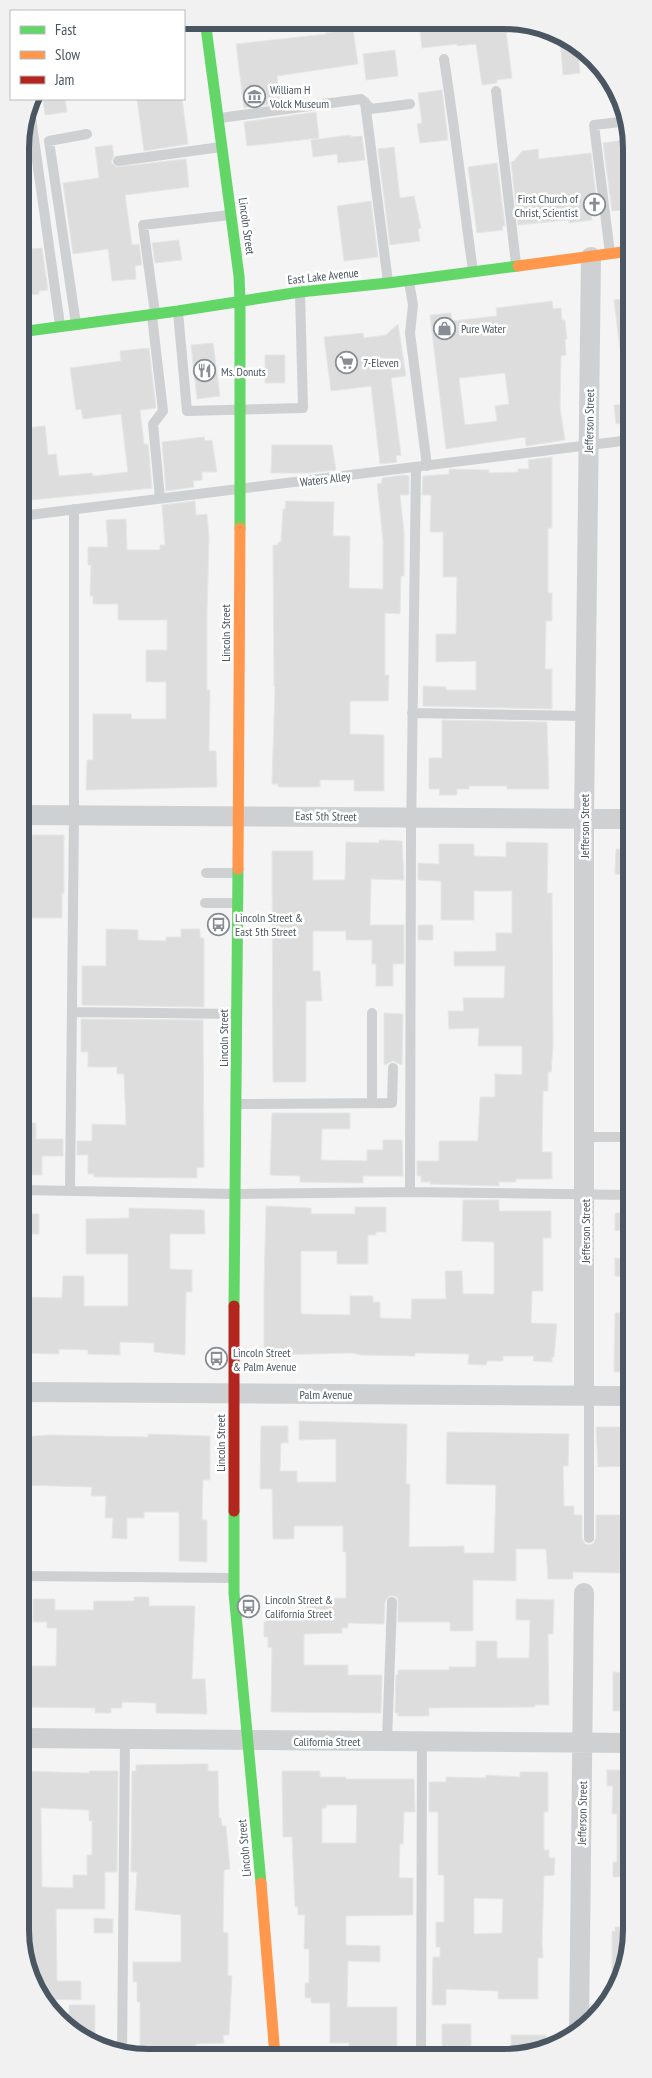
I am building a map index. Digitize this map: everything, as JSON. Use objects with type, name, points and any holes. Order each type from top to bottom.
[{"type":"street","name":"Lincoln Street","points":[[207,29],[240,276],[234,1578],[269,1972],[274,2049]]},
{"type":"street","name":"East Lake Avenue","points":[[29,331],[300,292],[388,284],[623,253]]},
{"type":"street","name":"Jefferson Street","points":[[586,1395],[584,818],[588,445],[600,255]]},
{"type":"street","name":"East 5th Street","points":[[29,815],[623,818]]},
{"type":"street","name":"Palm Avenue","points":[[29,1392],[623,1396]]},
{"type":"street","name":"Jefferson Street","points":[[579,2023],[584,1593]]},
{"type":"street","name":"California Street","points":[[29,1738],[623,1743]]},
{"type":"lane","points":[[444,59],[459,154],[460,180],[473,272]]},
{"type":"lane","points":[[496,91],[516,266]]},
{"type":"lane","points":[[218,118],[361,99],[371,109],[410,104]]},
{"type":"lane","points":[[365,102],[388,284]]},
{"type":"lane","points":[[32,122],[60,327]]},
{"type":"lane","points":[[600,255],[594,125],[620,122]]},
{"type":"lane","points":[[76,325],[49,141],[87,134]]},
{"type":"lane","points":[[118,161],[222,147]]},
{"type":"lane","points":[[160,498],[153,424],[163,411],[143,226],[231,215]]},
{"type":"lane","points":[[409,281],[413,304],[410,333],[421,467],[412,713],[410,1192]]},
{"type":"lane","points":[[178,311],[187,411],[303,408],[300,292]]},
{"type":"lane","name":"Waters Alley","points":[[29,515],[623,441]]},
{"type":"lane","points":[[70,1190],[74,815],[74,509]]},
{"type":"lane","points":[[412,713],[585,716]]},
{"type":"lane","points":[[206,873],[238,873]]},
{"type":"lane","points":[[205,903],[238,903]]},
{"type":"lane","points":[[72,1012],[237,1014]]},
{"type":"lane","points":[[372,1013],[372,1103]]},
{"type":"lane","points":[[237,1104],[392,1103],[393,1068]]},
{"type":"lane","points":[[585,1137],[623,1137]]},
{"type":"lane","points":[[29,1190],[235,1194],[410,1192],[623,1195]]},
{"type":"lane","points":[[586,1395],[589,1538]]},
{"type":"lane","points":[[29,1576],[234,1578]]},
{"type":"lane","points":[[387,1741],[392,1602]]},
{"type":"lane","points":[[122,2046],[125,1740]]},
{"type":"lane","points":[[420,2049],[422,1741]]},
{"type":"building","points":[[353,29],[358,64],[277,76],[280,103],[244,108],[236,44],[326,34]]},
{"type":"building","points":[[420,29],[506,29],[512,78],[482,85],[476,44],[422,48]]},
{"type":"building","points":[[560,43],[579,55],[580,73],[563,75]]},
{"type":"building","points":[[395,50],[398,76],[366,80],[363,54]]},
{"type":"building","points":[[442,90],[448,140],[420,143],[417,124],[422,123],[418,93]]},
{"type":"building","points":[[43,100],[65,100],[67,112],[45,115]]},
{"type":"building","points":[[137,100],[182,100],[188,144],[144,151]]},
{"type":"building","points":[[316,112],[319,138],[247,146],[244,122]]},
{"type":"building","points":[[351,135],[351,137],[362,136],[365,160],[338,163],[337,154],[313,157],[311,140]]},
{"type":"building","points":[[623,140],[623,210],[612,211],[603,143]]},
{"type":"building","points":[[112,145],[114,156],[111,162],[116,167],[186,159],[189,187],[125,195],[132,245],[139,244],[142,265],[135,266],[136,279],[112,281],[108,249],[73,254],[63,183],[99,178],[95,147]]},
{"type":"building","points":[[394,147],[400,198],[414,196],[421,228],[418,229],[420,241],[390,245],[378,149]]},
{"type":"building","points":[[538,149],[539,159],[591,153],[598,213],[591,214],[592,220],[569,223],[568,220],[518,225],[511,162],[522,151]]},
{"type":"building","points":[[497,163],[505,226],[502,227],[503,230],[477,233],[468,167]]},
{"type":"building","points":[[371,201],[378,257],[344,261],[337,206]]},
{"type":"building","points":[[179,240],[182,260],[155,263],[152,243]]},
{"type":"building","points":[[42,248],[48,290],[39,291],[39,294],[29,295],[29,249]]},
{"type":"building","points":[[623,299],[623,350],[620,350],[614,300]]},
{"type":"building","points":[[552,301],[553,309],[561,308],[562,320],[565,320],[567,339],[565,339],[566,355],[561,356],[560,408],[565,440],[526,446],[525,437],[446,449],[430,315],[451,313],[452,321],[497,316],[496,308]],"holes":[[[505,373],[509,404],[495,406],[497,421],[465,425],[459,378]]]},
{"type":"building","points":[[398,324],[406,376],[391,378],[401,455],[396,456],[397,462],[380,464],[371,386],[331,391],[324,337],[363,333],[364,338],[386,335]]},
{"type":"building","name":"Ms. Donuts","points":[[213,343],[220,396],[197,399],[191,345]]},
{"type":"building","points":[[149,348],[156,408],[140,410],[144,444],[148,444],[152,488],[29,500],[29,428],[45,426],[48,455],[56,454],[59,476],[92,473],[93,476],[128,472],[121,414],[83,419],[81,409],[76,410],[70,368],[121,361],[120,351]]},
{"type":"building","points":[[265,355],[285,355],[285,383],[265,383]]},
{"type":"building","points":[[623,404],[623,423],[616,424],[614,405]]},
{"type":"building","points":[[204,437],[205,441],[212,440],[217,472],[202,472],[202,480],[193,481],[194,487],[166,491],[162,442]]},
{"type":"building","points":[[272,445],[332,445],[336,470],[309,473],[271,473]]},
{"type":"building","points":[[552,457],[552,528],[548,528],[548,593],[552,593],[552,621],[546,621],[545,669],[552,669],[552,709],[423,706],[423,686],[446,687],[446,690],[476,690],[476,661],[436,662],[436,634],[456,634],[457,577],[443,577],[443,532],[430,532],[431,495],[422,495],[423,476],[449,474],[450,469],[489,470],[489,473],[518,472],[518,469],[529,469],[528,460]]},
{"type":"building","points":[[409,476],[409,495],[400,495],[404,532],[404,576],[401,576],[400,614],[385,613],[385,675],[389,675],[388,701],[350,701],[350,734],[384,735],[384,791],[354,791],[354,780],[320,780],[320,787],[278,787],[278,784],[272,784],[275,686],[273,545],[278,545],[278,542],[281,542],[283,509],[285,509],[286,501],[334,502],[333,536],[350,536],[349,588],[383,589],[383,540],[377,484],[382,483],[382,478]]},
{"type":"building","points":[[195,501],[196,515],[207,514],[209,538],[207,690],[210,690],[209,751],[216,751],[217,787],[86,790],[87,760],[93,760],[93,714],[131,714],[132,719],[166,719],[166,682],[146,682],[146,650],[167,650],[167,620],[118,620],[118,604],[93,604],[93,596],[90,596],[91,565],[88,565],[88,547],[108,547],[106,520],[126,519],[127,550],[160,550],[160,545],[165,545],[162,505]]},
{"type":"building","points":[[442,720],[547,722],[549,789],[507,789],[507,786],[469,786],[469,789],[457,789],[457,795],[439,795],[440,789],[429,789],[429,758],[442,758]]},
{"type":"building","points":[[32,835],[64,835],[62,918],[29,918],[29,840],[32,840]]},
{"type":"building","points":[[379,840],[402,841],[404,880],[371,879],[370,925],[404,925],[404,964],[393,964],[393,986],[376,986],[376,964],[372,964],[372,940],[346,940],[346,931],[313,931],[313,971],[320,971],[322,1001],[306,1001],[306,1082],[273,1082],[272,851],[313,851],[313,880],[345,880],[346,842],[379,843]]},
{"type":"building","points":[[506,842],[548,843],[547,893],[552,893],[553,1045],[551,1072],[548,1072],[548,1091],[543,1091],[542,1152],[552,1152],[552,1179],[516,1179],[516,1182],[499,1182],[499,1186],[430,1184],[431,1182],[421,1182],[421,1176],[417,1176],[417,1161],[439,1161],[439,1141],[478,1141],[480,1097],[495,1097],[495,1074],[522,1075],[522,1046],[478,1046],[479,1028],[449,1029],[448,1011],[464,1011],[463,998],[504,998],[505,966],[454,966],[454,952],[496,951],[496,933],[512,933],[512,891],[474,891],[474,920],[441,920],[441,881],[418,880],[418,863],[439,864],[439,844],[474,844],[474,856],[506,857]]},
{"type":"building","points":[[616,849],[623,850],[623,875],[615,874]]},
{"type":"building","points":[[418,925],[433,925],[433,940],[418,940]]},
{"type":"building","points":[[106,929],[138,930],[138,940],[166,941],[166,937],[181,937],[181,929],[200,929],[200,938],[204,938],[204,1007],[82,1005],[82,966],[106,966]]},
{"type":"building","points":[[384,1013],[403,1014],[402,1065],[393,1061],[384,1065]]},
{"type":"building","points":[[81,1019],[203,1020],[204,1167],[197,1168],[197,1178],[94,1177],[94,1174],[88,1174],[88,1155],[77,1155],[77,1141],[92,1141],[92,1124],[126,1125],[124,1074],[117,1074],[117,1067],[88,1067],[88,1052],[81,1052]]},
{"type":"building","points":[[272,1113],[350,1113],[350,1129],[322,1129],[321,1160],[367,1161],[367,1150],[383,1150],[383,1140],[402,1140],[403,1176],[363,1176],[363,1183],[300,1182],[300,1176],[270,1175]]},
{"type":"building","points":[[29,1123],[36,1123],[36,1139],[63,1139],[63,1156],[42,1156],[42,1175],[29,1175]]},
{"type":"building","points":[[463,1200],[499,1200],[499,1211],[551,1211],[551,1238],[543,1238],[543,1291],[532,1291],[531,1323],[557,1324],[552,1362],[533,1361],[534,1356],[503,1356],[503,1361],[487,1361],[486,1365],[468,1364],[469,1354],[415,1353],[415,1356],[361,1355],[353,1353],[267,1355],[267,1348],[264,1348],[266,1206],[311,1208],[311,1214],[355,1214],[355,1207],[386,1207],[386,1232],[376,1232],[376,1235],[368,1235],[368,1264],[337,1264],[337,1251],[301,1251],[301,1314],[350,1315],[350,1296],[373,1296],[373,1302],[380,1302],[380,1318],[411,1319],[412,1299],[446,1299],[445,1271],[462,1271],[463,1294],[494,1294],[494,1242],[462,1241]]},
{"type":"building","points":[[129,1208],[204,1210],[205,1234],[170,1234],[170,1269],[192,1270],[192,1292],[186,1292],[185,1355],[154,1352],[154,1343],[120,1342],[120,1355],[88,1354],[88,1350],[59,1349],[59,1354],[29,1353],[29,1297],[62,1298],[63,1276],[84,1276],[84,1306],[128,1306],[128,1254],[86,1254],[86,1219],[129,1218]]},
{"type":"building","points":[[615,1213],[623,1213],[623,1231],[615,1230]]},
{"type":"building","points":[[29,1214],[39,1214],[39,1234],[29,1234]]},
{"type":"building","points":[[615,1258],[623,1258],[623,1276],[615,1276]]},
{"type":"building","points":[[615,1313],[623,1313],[623,1372],[614,1372]]},
{"type":"building","points":[[299,1421],[407,1424],[406,1484],[410,1484],[409,1547],[464,1546],[464,1553],[494,1553],[496,1485],[446,1484],[447,1432],[569,1434],[568,1466],[563,1466],[564,1506],[574,1506],[574,1515],[582,1515],[582,1538],[585,1544],[589,1545],[593,1544],[596,1538],[596,1515],[621,1515],[620,1573],[573,1572],[573,1579],[548,1579],[546,1549],[516,1549],[516,1581],[473,1580],[473,1631],[450,1631],[450,1622],[398,1622],[398,1599],[395,1596],[389,1596],[385,1602],[384,1624],[348,1623],[348,1628],[342,1628],[342,1633],[304,1634],[304,1665],[348,1665],[348,1675],[382,1675],[381,1713],[271,1712],[272,1647],[268,1648],[268,1637],[264,1637],[264,1622],[267,1622],[266,1613],[307,1611],[307,1599],[346,1598],[346,1552],[343,1552],[343,1526],[294,1526],[294,1539],[273,1539],[272,1489],[260,1489],[261,1426],[288,1426],[288,1443],[281,1443],[280,1471],[297,1471],[297,1482],[336,1482],[336,1439],[299,1440]]},
{"type":"building","points":[[596,1427],[623,1427],[623,1466],[598,1467]]},
{"type":"building","points":[[148,1434],[210,1436],[210,1480],[203,1480],[202,1520],[207,1520],[207,1562],[179,1561],[179,1512],[144,1512],[144,1518],[127,1518],[127,1539],[112,1538],[113,1518],[105,1518],[106,1496],[91,1496],[92,1487],[29,1485],[29,1436],[49,1435],[148,1437]]},
{"type":"building","points":[[134,1597],[149,1597],[149,1606],[195,1606],[192,1679],[205,1679],[207,1714],[156,1713],[156,1703],[122,1702],[122,1708],[111,1708],[111,1713],[95,1713],[95,1708],[29,1707],[29,1666],[56,1666],[57,1628],[47,1628],[47,1622],[33,1622],[33,1599],[55,1599],[55,1610],[93,1610],[94,1601],[134,1601]]},
{"type":"building","points":[[516,1599],[554,1600],[553,1634],[548,1634],[549,1705],[535,1705],[535,1707],[429,1708],[429,1716],[398,1716],[398,1713],[395,1713],[396,1675],[398,1675],[398,1670],[449,1670],[449,1667],[474,1667],[476,1666],[476,1641],[497,1641],[497,1658],[529,1658],[530,1620],[516,1620]]},
{"type":"building","points":[[613,1672],[623,1673],[623,1711],[613,1711]]},
{"type":"building","points":[[208,1764],[208,1771],[218,1771],[219,1818],[221,1818],[222,1826],[226,1826],[230,1869],[224,1870],[223,1932],[228,1933],[228,1976],[232,1976],[229,2035],[223,2035],[224,2043],[196,2044],[196,2049],[140,2049],[140,2002],[137,2002],[137,1982],[133,1982],[133,1962],[181,1962],[181,1915],[135,1910],[137,1872],[131,1872],[132,1771],[136,1771],[136,1765]]},
{"type":"building","points":[[607,1770],[623,1770],[623,1877],[613,1877],[613,1862],[617,1862],[617,1814],[612,1814],[613,1786],[607,1786]]},
{"type":"building","points":[[29,1771],[89,1773],[89,1771],[118,1771],[117,1872],[105,1872],[105,1909],[56,1909],[57,1981],[81,1981],[81,2000],[51,1999],[41,1983],[31,1954],[29,1938]],"holes":[[[41,1808],[89,1810],[89,1821],[92,1821],[92,1855],[87,1855],[87,1875],[73,1875],[73,1888],[42,1887]]]},
{"type":"building","points":[[282,1771],[320,1771],[320,1777],[346,1777],[346,1779],[414,1779],[415,1812],[404,1812],[403,1844],[400,1844],[399,1878],[413,1878],[413,1915],[346,1916],[346,1945],[380,1946],[380,1962],[348,1961],[347,2007],[397,2007],[397,2049],[349,2049],[349,2043],[330,2043],[330,2003],[311,2003],[311,1998],[305,1998],[305,1983],[309,1983],[309,1949],[304,1949],[305,1915],[298,1915],[298,1907],[295,1907],[292,1837],[283,1837]],"holes":[[[326,1805],[357,1805],[356,1843],[322,1843],[322,1808],[326,1808]]]},
{"type":"building","points":[[520,1772],[548,1772],[548,1812],[544,1812],[544,1850],[549,1850],[549,1858],[555,1858],[554,1875],[544,1876],[543,1958],[538,1958],[538,1999],[498,1999],[498,1991],[446,1989],[446,2005],[432,2005],[433,1957],[440,1957],[440,1947],[436,1947],[436,1922],[444,1922],[444,1875],[438,1875],[438,1812],[429,1812],[429,1782],[446,1782],[446,1777],[486,1778],[486,1775],[520,1777]],"holes":[[[474,1898],[503,1899],[502,1933],[474,1934]]]},
{"type":"building","points":[[94,1918],[113,1919],[113,1933],[94,1933]]},
{"type":"building","points":[[615,1927],[623,1927],[621,1954],[612,1980],[612,1931],[615,1932]]},
{"type":"building","points":[[69,2005],[95,2005],[95,2037],[82,2029],[69,2020]]},
{"type":"building","points":[[442,2024],[471,2024],[471,2049],[442,2049]]},
{"type":"building","points":[[511,2035],[546,2035],[546,2041],[528,2047],[511,2049]]},
{"type":"traffic: fast","points":[[206,29],[239,276],[240,301]]},
{"type":"traffic: fast","points":[[29,331],[178,311],[300,292],[518,266]]},
{"type":"traffic: fast","points":[[240,301],[240,528]]},
{"type":"traffic: fast","points":[[234,1306],[238,869]]},
{"type":"traffic: fast","points":[[234,1511],[234,1593],[261,1883]]},
{"type":"traffic: slow","points":[[518,266],[623,252]]},
{"type":"traffic: slow","points":[[238,869],[240,528]]},
{"type":"traffic: slow","points":[[261,1883],[274,2049]]},
{"type":"traffic: jam","points":[[234,1306],[234,1511]]},
{"type":"place","name":"William H Volck Museum","points":[[254,96]]},
{"type":"place","name":"First Church of Christ, Scientist","points":[[594,205]]},
{"type":"place","name":"Pure Water","points":[[445,328]]},
{"type":"place","name":"7-Eleven","points":[[347,362]]},
{"type":"place","name":"Ms. Donuts","points":[[205,371]]},
{"type":"place","name":"Lincoln Street & East 5th Street","points":[[219,924]]},
{"type":"place","name":"Lincoln Street & Palm Avenue","points":[[217,1359]]},
{"type":"place","name":"Lincoln Street & California Street","points":[[249,1606]]}]
